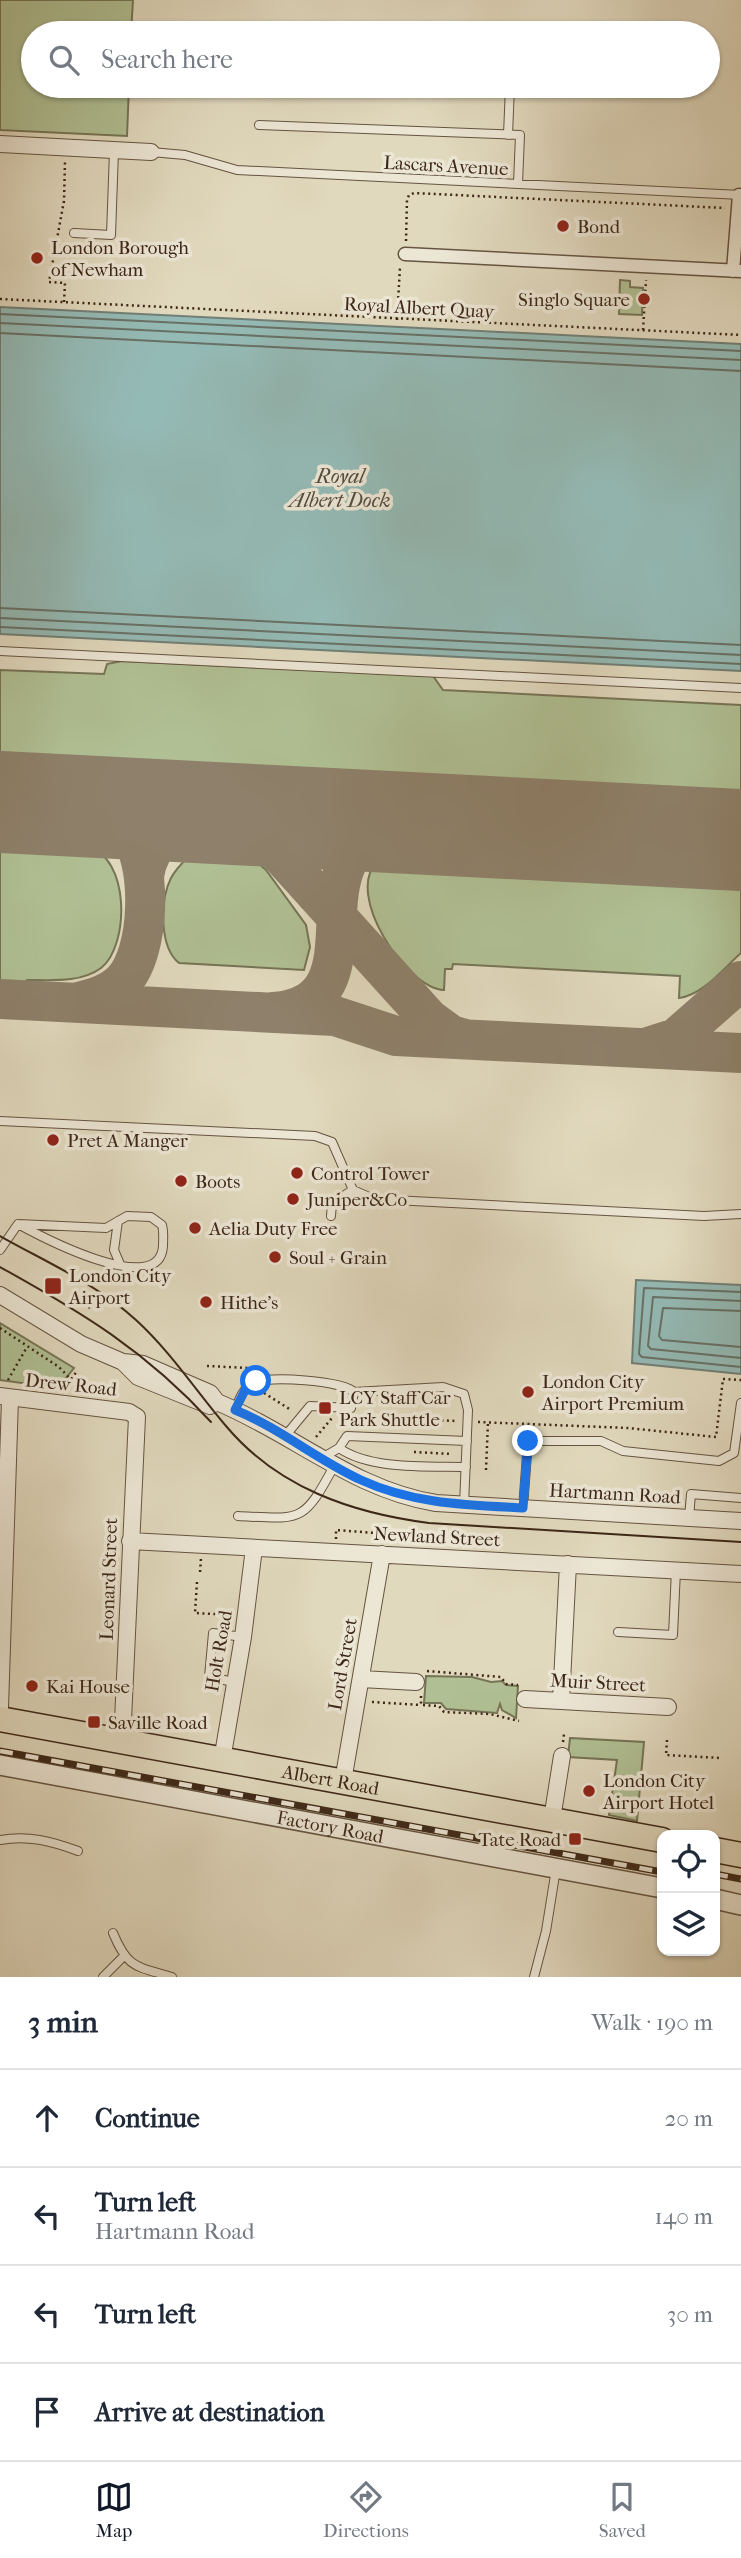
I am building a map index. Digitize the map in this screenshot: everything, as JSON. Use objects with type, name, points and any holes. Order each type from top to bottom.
[{"type":"main road","name":"Albert Road","points":[[0,1719],[657,1839]]},
{"type":"main road","points":[[720,1851],[741,1855]]},
{"type":"street","points":[[0,144],[151,152]]},
{"type":"street","points":[[405,254],[737,271],[739,199]]},
{"type":"street","name":"Hartmann Road","points":[[0,1295],[82,1344],[123,1362],[143,1364],[210,1393],[217,1402],[286,1435],[328,1462],[393,1493],[415,1500],[741,1521]]},
{"type":"street","points":[[0,1708],[4,1397]]},
{"type":"street","name":"Drew Road","points":[[4,1397],[130,1412],[136,1417]]},
{"type":"street","name":"Leonard Street","points":[[122,1742],[136,1417]]},
{"type":"street","name":"Newland Street","points":[[130,1542],[741,1574]]},
{"type":"street","name":"Holt Road","points":[[222,1760],[243,1637],[254,1548]]},
{"type":"street","name":"Lord Street","points":[[343,1782],[382,1554]]},
{"type":"street","points":[[561,1701],[568,1564]]},
{"type":"street","points":[[361,1679],[419,1682]]},
{"type":"street","name":"Muir Street","points":[[523,1692],[561,1701],[668,1707]]},
{"type":"street","points":[[552,1819],[562,1756]]},
{"type":"street","name":"Factory Road","points":[[0,1765],[557,1866],[657,1887]]},
{"type":"street","points":[[720,1900],[741,1905]]},
{"type":"lane","points":[[508,135],[510,98]]},
{"type":"lane","points":[[259,125],[520,135],[518,184]]},
{"type":"lane","points":[[74,233],[111,235],[114,151]]},
{"type":"lane","name":"Lascars Avenue","points":[[151,152],[185,155],[237,170],[518,184],[739,199]]},
{"type":"lane","points":[[0,651],[741,688]]},
{"type":"lane","points":[[0,1121],[315,1136],[332,1142],[353,1190],[362,1196],[386,1200],[704,1216],[741,1214]]},
{"type":"lane","points":[[331,1216],[332,1203],[353,1190]]},
{"type":"lane","points":[[127,1216],[151,1217],[159,1221],[164,1229],[163,1252],[155,1264],[138,1267],[120,1264],[68,1250],[18,1224],[106,1228],[127,1216]]},
{"type":"lane","points":[[118,1221],[114,1251],[120,1264]]},
{"type":"lane","points":[[0,1250],[18,1224]]},
{"type":"lane","points":[[235,1410],[246,1388],[261,1379],[342,1384],[354,1392],[443,1387],[458,1391],[467,1401],[464,1505]]},
{"type":"lane","points":[[286,1435],[310,1406],[351,1408],[354,1392]]},
{"type":"lane","points":[[523,1508],[528,1441],[601,1441],[623,1451],[719,1461],[734,1453],[741,1403]]},
{"type":"lane","points":[[237,1517],[292,1519],[307,1512],[328,1462],[346,1436],[467,1441]]},
{"type":"lane","points":[[339,1448],[347,1454],[398,1465],[466,1467]]},
{"type":"lane","points":[[689,1518],[691,1494],[741,1498]]},
{"type":"lane","points":[[618,1632],[673,1634],[676,1570]]},
{"type":"lane","points":[[234,1682],[209,1677],[213,1633],[243,1637]]},
{"type":"lane","points":[[0,1840],[20,1837],[41,1839],[78,1851]]},
{"type":"lane","points":[[534,1977],[546,1931],[557,1866]]},
{"type":"lane","points":[[113,1933],[123,1957],[139,1968],[172,1977]]},
{"type":"lane","points":[[103,1977],[123,1957]]},
{"type":"path","points":[[64,302],[65,283],[49,282],[64,201],[65,169]]},
{"type":"path","points":[[397,320],[400,260],[405,254],[407,200],[409,195],[414,193],[739,199]]},
{"type":"path","points":[[643,331],[647,266]]},
{"type":"path","name":"Royal Albert Quay","points":[[0,299],[741,335]]},
{"type":"path","points":[[87,1306],[91,1299]]},
{"type":"path","points":[[0,1328],[59,1367],[70,1381],[77,1371]]},
{"type":"path","points":[[4,1397],[4,1388],[27,1347]]},
{"type":"path","points":[[207,1366],[248,1368],[253,1374]]},
{"type":"path","points":[[355,1417],[628,1428],[716,1437],[723,1379],[741,1380]]},
{"type":"path","points":[[260,1388],[293,1410]]},
{"type":"path","points":[[313,1441],[332,1417],[344,1417]]},
{"type":"path","points":[[366,1425],[367,1417]]},
{"type":"path","points":[[486,1470],[488,1422]]},
{"type":"path","points":[[336,1552],[336,1530],[388,1534],[387,1528]]},
{"type":"path","points":[[197,1583],[195,1613],[246,1616]]},
{"type":"path","name":"Muir Street","points":[[419,1682],[501,1677],[506,1684],[523,1692]]},
{"type":"path","points":[[419,1682],[421,1705]]},
{"type":"path","points":[[357,1701],[439,1706],[444,1712],[490,1714],[519,1721]]},
{"type":"path","points":[[667,1741],[666,1755],[721,1758]]},
{"type":"green space","points":[[0,0],[133,0],[132,21],[21,21],[21,98],[129,98],[127,136],[0,130]]},
{"type":"green space","points":[[620,280],[630,281],[630,287],[643,288],[642,315],[619,314]]},
{"type":"green space","points":[[122,661],[433,676],[443,690],[741,705],[741,798],[0,761],[0,670],[104,674],[107,664]]},
{"type":"green space","points":[[0,843],[87,847],[101,854],[111,866],[118,883],[121,922],[117,941],[110,957],[101,968],[75,978],[27,980],[26,983],[0,982]]},
{"type":"green space","points":[[193,852],[249,855],[266,870],[306,925],[310,947],[304,970],[179,963],[172,956],[163,923],[167,887],[173,874]]},
{"type":"green space","points":[[377,862],[741,879],[741,953],[704,987],[679,998],[680,976],[453,964],[452,969],[445,969],[444,990],[429,985],[413,974],[397,957],[384,937],[368,895],[369,877]]},
{"type":"green space","points":[[0,1323],[74,1368],[58,1388],[0,1380]]},
{"type":"green space","points":[[426,1676],[472,1677],[518,1686],[516,1718],[502,1710],[500,1704],[497,1713],[446,1709],[441,1703],[424,1703]]},
{"type":"green space","points":[[570,1738],[644,1742],[637,1821],[609,1815],[617,1760],[568,1757]]},
{"type":"water","name":"Royal Albert Dock","points":[[0,307],[741,344],[741,671],[0,634]]},
{"type":"water","points":[[636,1280],[741,1285],[741,1374],[632,1363]]},
{"type":"taxiway","points":[[78,1002],[113,989],[132,969],[139,951],[145,907],[141,862],[127,830],[107,816],[85,806]]},
{"type":"taxiway","points":[[144,876],[152,851],[167,833],[187,821],[211,813]]},
{"type":"taxiway","points":[[225,814],[260,832],[429,1019],[451,1035],[465,1039]]},
{"type":"taxiway","points":[[274,1012],[309,1002],[327,981],[334,953],[339,890],[348,860],[369,837],[408,823]]},
{"type":"taxiway","points":[[726,839],[741,843]]},
{"type":"taxiway","points":[[648,1047],[676,1038],[741,981]]},
{"type":"taxiway","points":[[0,999],[335,1016],[396,1036],[741,1053]]},
{"type":"runway","points":[[0,802],[741,840]]},
{"type":"tram line","points":[[0,1236],[71,1274],[121,1307],[161,1345],[246,1448],[269,1466],[318,1494],[372,1512],[429,1523],[741,1542]]},
{"type":"tram line","points":[[0,1267],[86,1318],[138,1354],[211,1422]]},
{"type":"railway","points":[[0,1751],[657,1871]]},
{"type":"railway","points":[[720,1875],[741,1879]]},
{"type":"place","name":"Bond","points":[[563,226]]},
{"type":"place","name":"London Borough of Newham","points":[[37,258]]},
{"type":"place","name":"Singlo Square","points":[[644,299]]},
{"type":"place","name":"Pret A Manger","points":[[53,1140]]},
{"type":"place","name":"Control Tower","points":[[297,1173]]},
{"type":"place","name":"Boots","points":[[181,1181]]},
{"type":"place","name":"Juniper&Co","points":[[293,1199]]},
{"type":"place","name":"Aelia Duty Free","points":[[195,1228]]},
{"type":"place","name":"Soul + Grain","points":[[275,1257]]},
{"type":"place","name":"London City Airport","points":[[53,1286]]},
{"type":"place","name":"Hithe's","points":[[206,1302]]},
{"type":"place","name":"London City Airport Premium","points":[[528,1392]]},
{"type":"place","name":"LCY Staff Car Park Shuttle","points":[[325,1408]]},
{"type":"place","name":"Kai House","points":[[32,1686]]},
{"type":"place","name":"Saville Road","points":[[94,1722]]},
{"type":"place","name":"London City Airport Hotel","points":[[589,1791]]},
{"type":"place","name":"Tate Road","points":[[575,1839]]},
{"type":"route","points":[[256,1381],[246,1388],[235,1410],[286,1435],[360,1480],[415,1500],[523,1508],[528,1441]]}]
